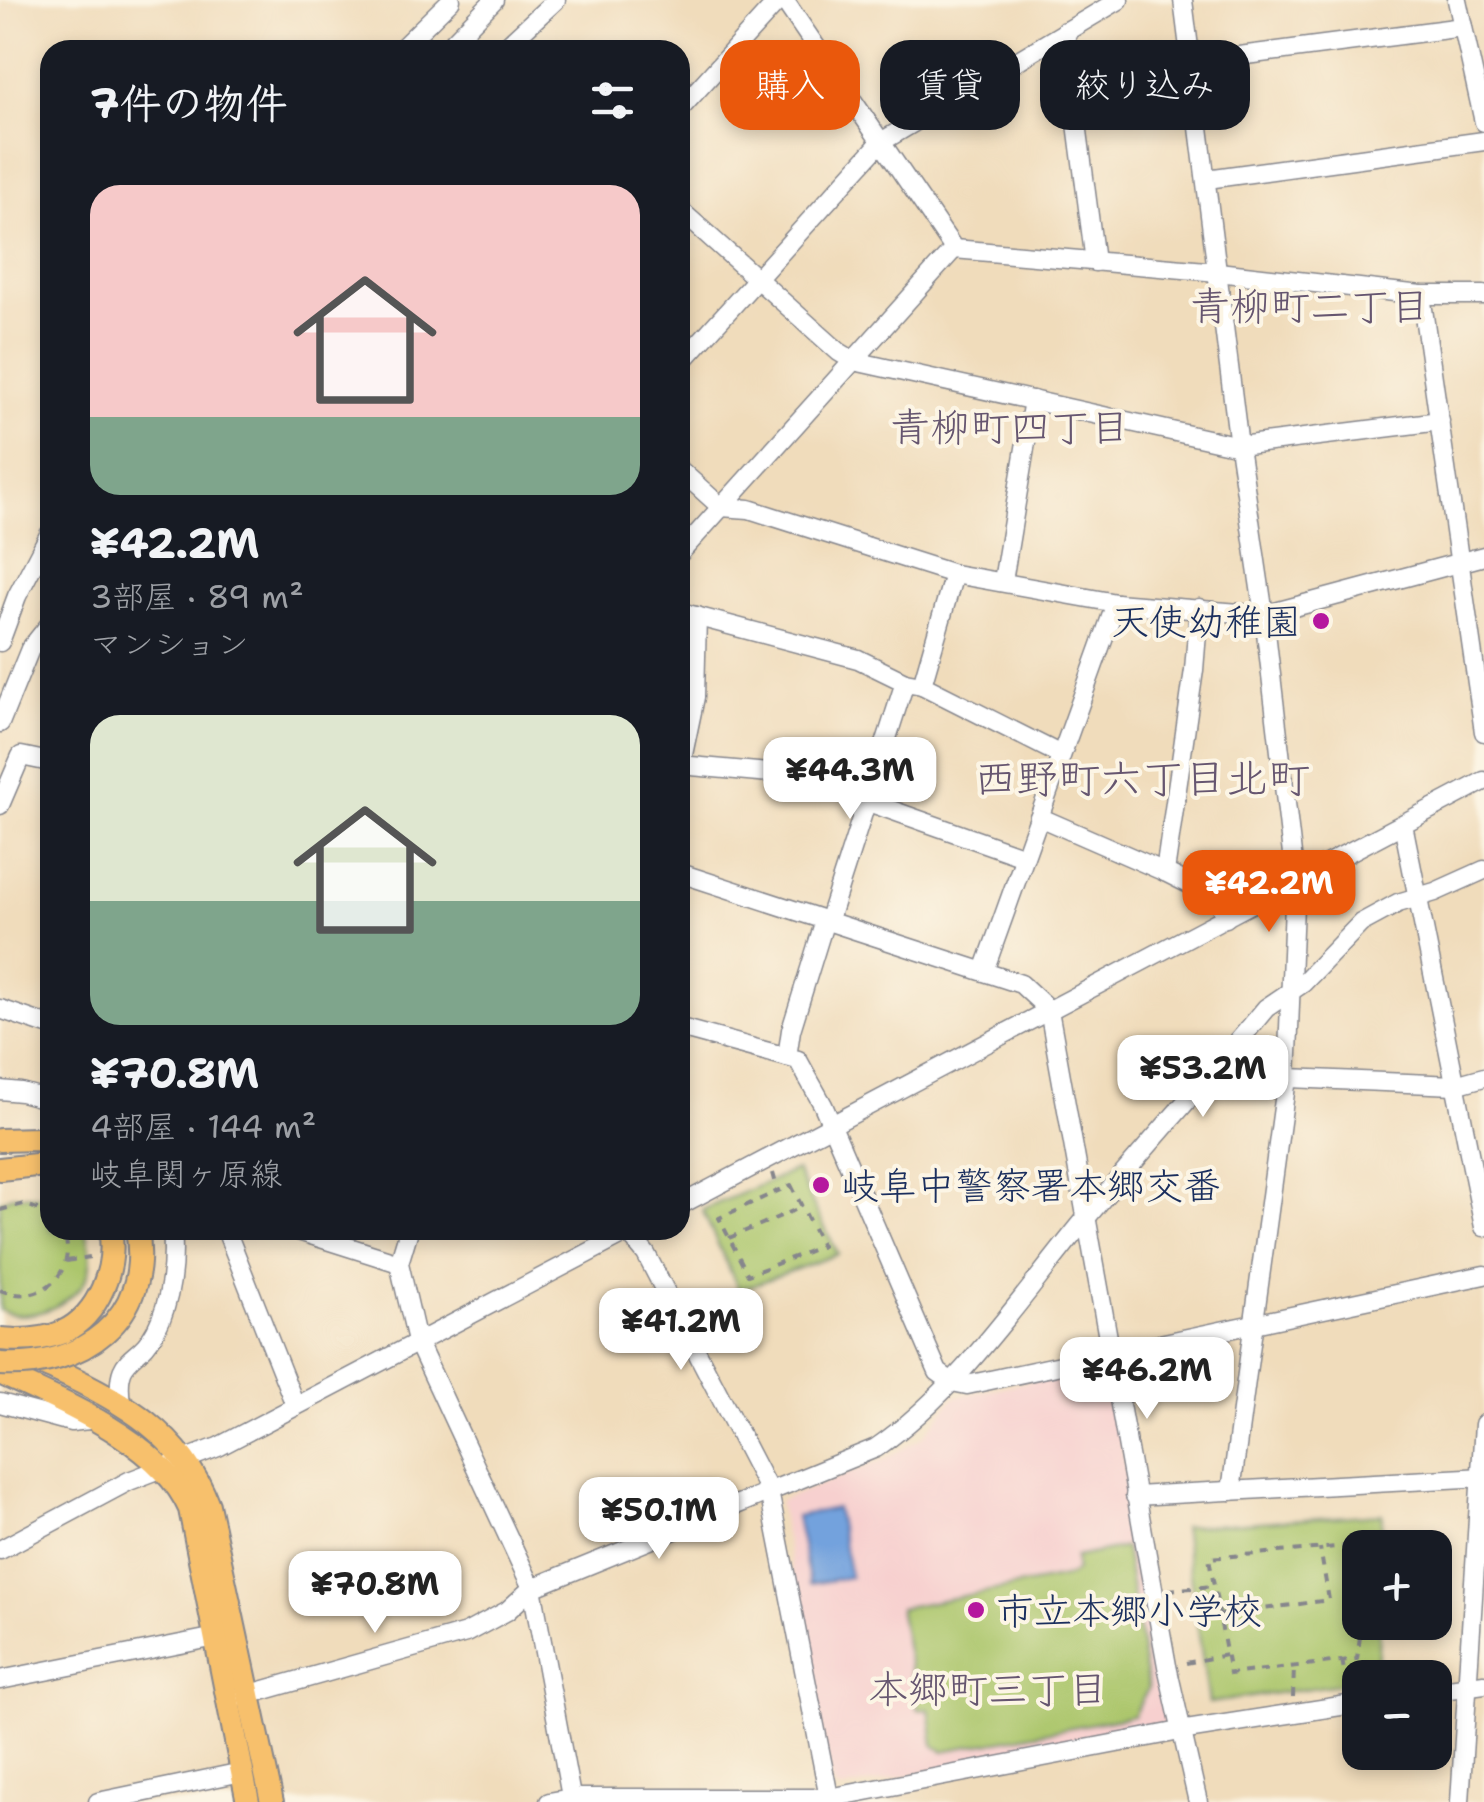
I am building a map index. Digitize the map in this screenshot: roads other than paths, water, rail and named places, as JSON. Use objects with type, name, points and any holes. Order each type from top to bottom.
[{"type":"main road","points":[[0,1140],[40,1139]]},
{"type":"main road","points":[[0,1169],[40,1166]]},
{"type":"main road","points":[[0,1341],[39,1339],[66,1330],[85,1314],[100,1294],[109,1271],[111,1240]]},
{"type":"main road","points":[[0,1364],[44,1364],[79,1352],[106,1330],[133,1292],[139,1269],[138,1240]]},
{"type":"main road","points":[[0,1341],[148,1420],[185,1458],[200,1482],[208,1505],[239,1698],[242,1772],[248,1802]]},
{"type":"main road","points":[[0,1373],[98,1419],[180,1486],[190,1509],[216,1637],[266,1766],[272,1802]]},
{"type":"street","points":[[410,40],[452,0]]},
{"type":"street","points":[[454,40],[494,0]]},
{"type":"street","points":[[513,40],[556,0]]},
{"type":"street","points":[[690,98],[781,0],[954,249]]},
{"type":"street","points":[[690,353],[881,142],[1119,0]]},
{"type":"street","points":[[1183,0],[1189,40]]},
{"type":"street","points":[[1457,0],[1484,122]]},
{"type":"street","points":[[1250,54],[1462,27]]},
{"type":"street","points":[[1066,32],[1096,262]]},
{"type":"street","points":[[1201,130],[1295,880],[1286,1078],[1231,1492]]},
{"type":"street","points":[[1207,179],[1484,141]]},
{"type":"street","points":[[690,219],[839,352],[854,361],[1239,446],[1440,421]]},
{"type":"street","points":[[954,249],[1218,272],[1421,296],[1484,296]]},
{"type":"street","points":[[690,543],[954,249]]},
{"type":"street","points":[[1421,296],[1484,732]]},
{"type":"street","points":[[1003,581],[1032,400]]},
{"type":"street","points":[[690,479],[721,507],[749,510],[954,574],[1116,603],[1264,615],[1484,556]]},
{"type":"street","points":[[0,642],[17,596],[40,552]]},
{"type":"street","points":[[788,1056],[790,1030],[866,803],[954,574]]},
{"type":"street","points":[[984,971],[1116,603]]},
{"type":"street","points":[[1165,872],[1199,608]]},
{"type":"street","points":[[690,614],[858,659],[1061,754]]},
{"type":"street","points":[[690,626],[696,698],[690,724]]},
{"type":"street","points":[[0,723],[30,649],[40,636]]},
{"type":"street","points":[[0,806],[21,756],[40,760]]},
{"type":"street","points":[[690,767],[792,776],[1024,857]]},
{"type":"street","points":[[690,1200],[1484,781]]},
{"type":"street","points":[[1039,817],[1217,898],[1226,918]]},
{"type":"street","points":[[1403,824],[1484,1227]]},
{"type":"street","points":[[239,1698],[466,1633],[507,1612],[532,1588],[876,1448],[923,1413],[952,1382],[1266,1008],[1303,983],[1360,923],[1398,903],[1484,870]]},
{"type":"street","points":[[690,876],[1021,984],[1049,1010],[1166,1666],[1198,1802]]},
{"type":"street","points":[[0,1009],[40,1023]]},
{"type":"street","points":[[690,1031],[798,1060],[831,1125],[938,1372],[952,1382],[967,1385],[1484,1275]]},
{"type":"street","points":[[1220,1064],[1238,1076],[1456,1086],[1484,1077]]},
{"type":"street","points":[[0,1090],[40,1098]]},
{"type":"street","points":[[121,1403],[118,1378],[127,1362],[155,1332],[171,1283],[172,1240]]},
{"type":"street","points":[[230,1240],[295,1406]]},
{"type":"street","points":[[327,1240],[399,1263]]},
{"type":"street","points":[[406,1240],[399,1263],[418,1341],[532,1588],[571,1800]]},
{"type":"street","points":[[0,1550],[129,1481],[218,1447],[612,1240]]},
{"type":"street","points":[[636,1240],[769,1492],[830,1800]]},
{"type":"street","points":[[0,1403],[71,1422],[98,1419]]},
{"type":"street","points":[[1460,1802],[1475,1685],[1484,1424]]},
{"type":"street","points":[[1135,1496],[1482,1478]]},
{"type":"street","points":[[0,1680],[216,1637]]},
{"type":"street","points":[[549,1802],[830,1800],[1180,1731],[1342,1706]]},
{"type":"street","points":[[98,1802],[242,1772]]},
{"type":"water","points":[[836,1508],[850,1577],[810,1584],[796,1516]]},
{"type":"place","name":"天使幼稚園","points":[[1321,621]]},
{"type":"place","name":"岐阜中警察署本郷交番","points":[[821,1185]]},
{"type":"place","name":"市立本郷小学校","points":[[976,1610]]},
{"type":"district","name":"青柳町二丁目","points":[[1310,306]]},
{"type":"district","name":"青柳町四丁目","points":[[1010,427]]},
{"type":"district","name":"西野町六丁目北町","points":[[1142,778]]},
{"type":"district","name":"本郷町三丁目","points":[[988,1689]]}]
